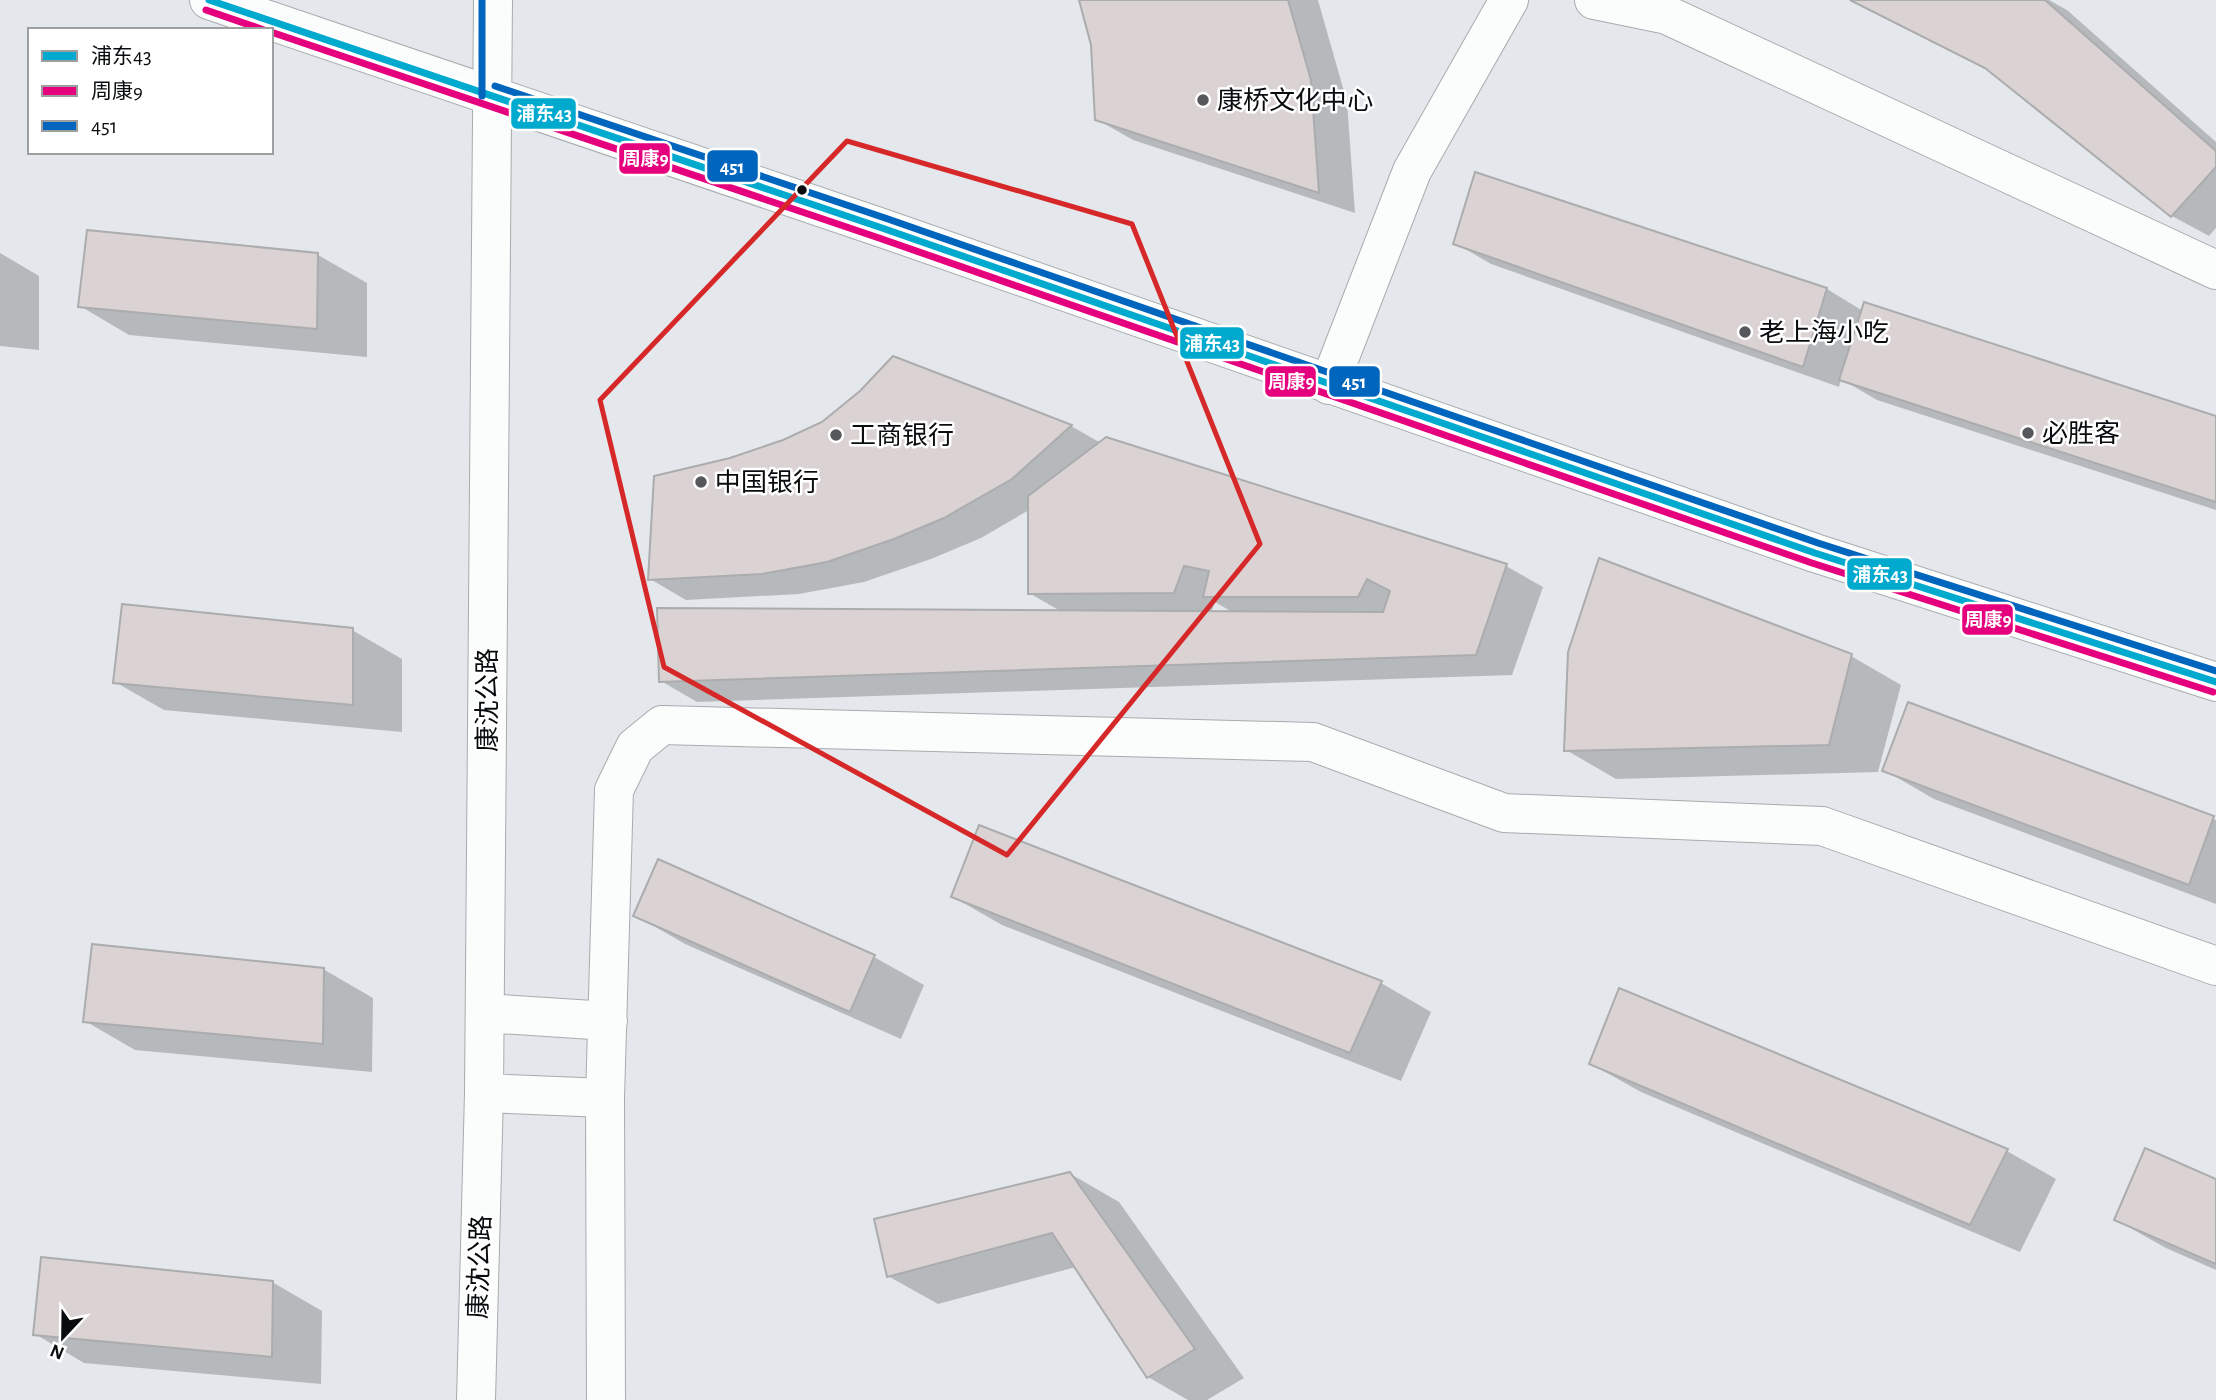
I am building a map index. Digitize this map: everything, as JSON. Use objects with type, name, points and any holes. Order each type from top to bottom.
[{"type":"street","points":[[209,0],[895,233],[1815,553],[2216,682]]},
{"type":"street","name":"康沈公路","points":[[476,1400],[485,1013],[493,0]]},
{"type":"street","points":[[1329,385],[1412,171],[1509,0]]},
{"type":"street","points":[[1594,0],[1667,15],[2216,270]]},
{"type":"street","points":[[606,1400],[605,1098],[614,790],[635,747],[662,725],[1313,742],[1504,813],[1822,826],[2216,966]]},
{"type":"street","points":[[485,1013],[608,1021]]},
{"type":"street","points":[[484,1093],[605,1098]]},
{"type":"highlighted area","points":[[847,141],[1132,224],[1260,544],[1007,855],[664,667],[600,400]]},
{"type":"building","name":"康桥文化中心","points":[[1079,0],[1288,0],[1311,80],[1319,193],[1095,120],[1091,45]]},
{"type":"building","points":[[1850,0],[2045,0],[2216,151],[2216,167],[2171,217],[1985,68]]},
{"type":"building","points":[[1475,172],[1827,288],[1803,367],[1453,244]]},
{"type":"building","points":[[87,230],[318,253],[317,329],[78,307]]},
{"type":"building","points":[[1864,302],[2216,416],[2216,502],[1839,380]]},
{"type":"building","points":[[893,356],[1072,425],[1012,479],[944,518],[894,539],[827,562],[762,574],[648,580],[654,476],[730,458],[783,440],[822,422],[860,391]]},
{"type":"building","points":[[1106,437],[1507,564],[1476,655],[659,682],[657,608],[1383,612],[1390,591],[1367,579],[1358,597],[1203,597],[1209,571],[1184,566],[1174,593],[1028,594],[1028,496]]},
{"type":"building","points":[[1599,558],[1852,654],[1829,745],[1564,751],[1568,652]]},
{"type":"building","points":[[122,604],[353,628],[353,705],[113,683]]},
{"type":"building","points":[[1908,702],[2214,816],[2189,885],[1882,771]]},
{"type":"building","points":[[979,825],[1382,981],[1350,1053],[951,897]]},
{"type":"building","points":[[658,859],[875,955],[850,1012],[633,916]]},
{"type":"building","points":[[92,944],[324,968],[323,1044],[83,1022]]},
{"type":"building","points":[[1619,988],[2008,1149],[1970,1225],[1589,1064]]},
{"type":"building","points":[[2145,1148],[2216,1179],[2216,1264],[2114,1220]]},
{"type":"building","points":[[1070,1172],[1195,1349],[1147,1378],[1052,1233],[887,1277],[874,1219]]},
{"type":"building","points":[[41,1257],[273,1281],[272,1357],[33,1335]]},
{"type":"transit line","name":"浦东43","points":[[209,0],[882,228],[1815,553],[2216,682]]},
{"type":"transit line","name":"451","points":[[482,0],[482,96]]},
{"type":"transit line","name":"周康9","points":[[206,10],[258,28]]},
{"type":"transit line","name":"周康9","points":[[273,33],[879,238],[1812,563],[2213,692]]},
{"type":"transit line","name":"451","points":[[495,86],[885,218],[1818,543],[2216,671]]},
{"type":"place","name":"康桥文化中心","points":[[1203,100]]},
{"type":"place","name":"老上海小吃","points":[[1745,332]]},
{"type":"place","name":"必胜客","points":[[2028,433]]},
{"type":"place","name":"工商银行","points":[[836,435]]},
{"type":"place","name":"中国银行","points":[[701,482]]}]
